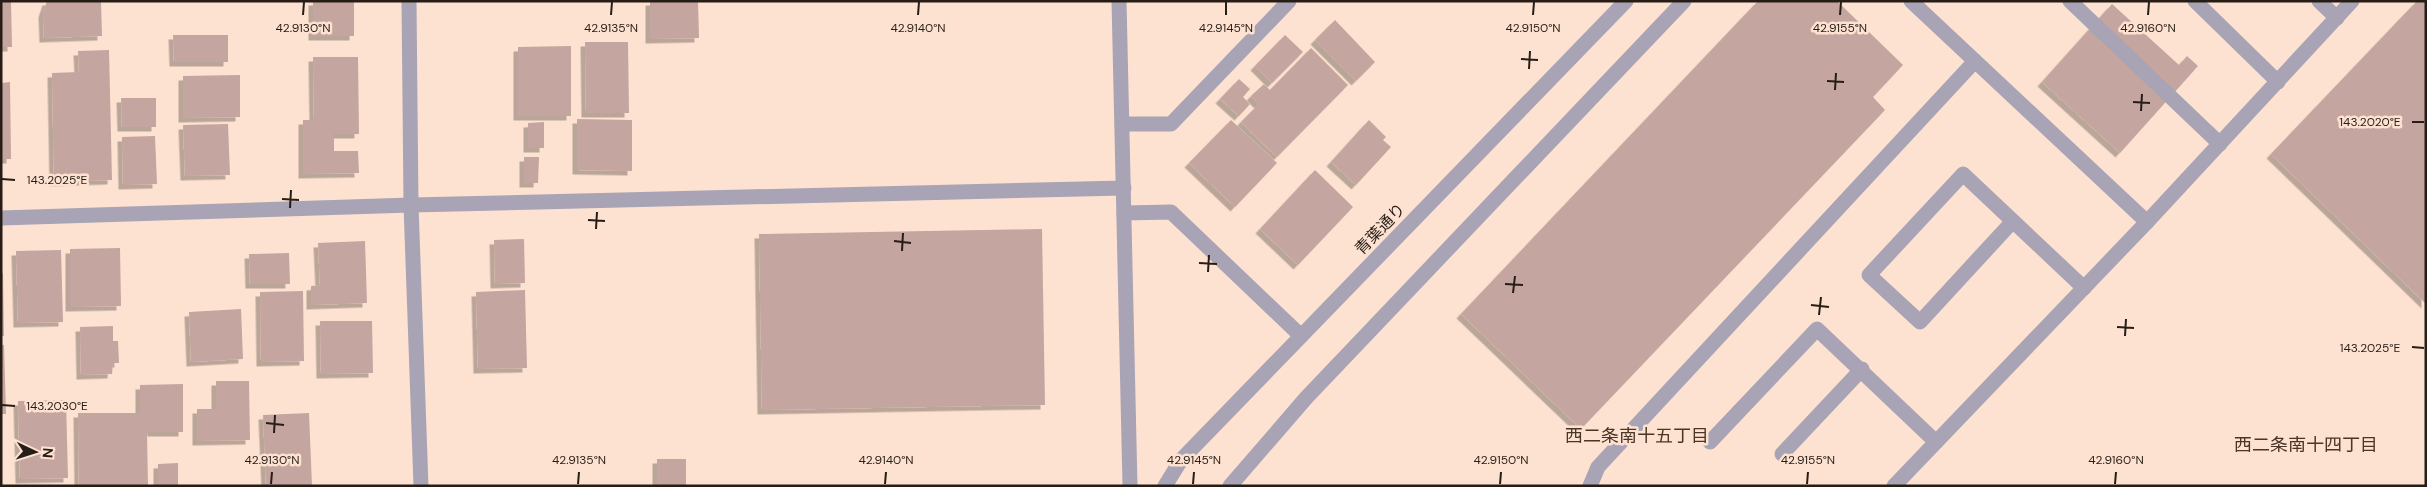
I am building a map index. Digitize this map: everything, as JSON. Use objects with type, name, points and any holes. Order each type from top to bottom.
[{"type":"street","points":[[409,1],[411,205],[421,486]]},
{"type":"street","points":[[1119,1],[1130,486]]},
{"type":"street","points":[[1122,124],[1171,124],[1289,1]]},
{"type":"street","name":"青葉通り","points":[[1165,486],[1181,460],[1626,1]]},
{"type":"street","points":[[1230,486],[1306,398],[1684,1]]},
{"type":"street","points":[[1912,1],[2147,222]]},
{"type":"street","points":[[2070,1],[2220,144]]},
{"type":"street","points":[[2195,1],[2278,82]]},
{"type":"street","points":[[2319,1],[2337,18]]},
{"type":"street","points":[[1894,486],[2147,222],[2352,1]]},
{"type":"street","points":[[1590,486],[1598,467],[1975,61]]},
{"type":"street","points":[[2013,221],[1920,322],[1870,275],[1963,174],[2013,221],[2084,288]]},
{"type":"street","points":[[1,218],[411,205],[1124,188]]},
{"type":"street","points":[[1124,213],[1171,212],[1302,336]]},
{"type":"street","points":[[1710,442],[1817,329],[1862,369],[1936,442]]},
{"type":"street","points":[[1782,454],[1862,369]]},
{"type":"building","points":[[1,1],[11,1],[12,47],[1,47]]},
{"type":"building","points":[[47,1],[101,1],[102,36],[44,38],[43,13]]},
{"type":"building","points":[[313,1],[354,1],[354,36],[313,36]]},
{"type":"building","points":[[650,1],[698,1],[699,38],[650,39]]},
{"type":"building","points":[[1758,1],[1837,1],[1903,65],[1873,97],[1885,110],[1581,429],[1461,314]]},
{"type":"building","points":[[2417,1],[2426,1],[2426,304],[2271,154]]},
{"type":"building","points":[[2112,4],[2179,65],[2187,56],[2198,66],[2120,153],[2042,82]]},
{"type":"building","points":[[1335,20],[1375,62],[1356,81],[1315,40]]},
{"type":"building","points":[[173,35],[228,35],[228,62],[174,62]]},
{"type":"building","points":[[1285,35],[1303,52],[1272,83],[1255,66]]},
{"type":"building","points":[[585,42],[628,42],[629,113],[586,113]]},
{"type":"building","points":[[571,46],[571,116],[518,116],[518,47]]},
{"type":"building","points":[[1311,48],[1348,85],[1277,157],[1241,122],[1259,104],[1251,96],[1264,84],[1270,90]]},
{"type":"building","points":[[109,50],[112,180],[54,182],[52,73],[79,72],[78,51]]},
{"type":"building","points":[[313,57],[358,57],[359,134],[334,134],[334,151],[358,151],[359,173],[303,174],[303,120],[314,120]]},
{"type":"building","points":[[240,75],[240,117],[183,118],[183,76]]},
{"type":"building","points":[[1239,79],[1250,89],[1243,97],[1250,104],[1239,116],[1220,99]]},
{"type":"building","points":[[10,82],[11,159],[1,159],[1,83]]},
{"type":"building","points":[[121,98],[156,98],[156,127],[122,127]]},
{"type":"building","points":[[577,119],[632,120],[632,171],[577,170]]},
{"type":"building","points":[[1231,120],[1277,163],[1235,207],[1189,163]]},
{"type":"building","points":[[1369,120],[1386,137],[1383,140],[1391,147],[1356,185],[1331,162]]},
{"type":"building","points":[[544,122],[544,148],[528,148],[528,123]]},
{"type":"building","points":[[228,124],[230,175],[185,176],[183,125]]},
{"type":"building","points":[[155,136],[157,184],[123,185],[122,137]]},
{"type":"building","points":[[524,157],[539,157],[538,183],[524,183]]},
{"type":"building","points":[[1315,170],[1353,207],[1298,265],[1260,229]]},
{"type":"building","points":[[1042,229],[1045,405],[762,410],[759,234]]},
{"type":"building","points":[[524,239],[525,283],[495,284],[494,240]]},
{"type":"building","points":[[365,241],[367,303],[311,305],[311,286],[320,285],[318,243]]},
{"type":"building","points":[[120,248],[121,306],[70,307],[70,249]]},
{"type":"building","points":[[61,250],[63,322],[18,323],[16,251]]},
{"type":"building","points":[[289,253],[290,284],[250,284],[249,254]]},
{"type":"building","points":[[1,273],[3,273],[4,336],[1,336]]},
{"type":"building","points":[[525,290],[527,368],[478,369],[476,292]]},
{"type":"building","points":[[303,291],[304,361],[261,362],[260,292]]},
{"type":"building","points":[[241,309],[243,359],[191,362],[189,312]]},
{"type":"building","points":[[320,321],[372,321],[373,373],[321,374]]},
{"type":"building","points":[[113,326],[113,341],[118,341],[119,363],[113,363],[112,374],[81,375],[80,327]]},
{"type":"building","points":[[1,345],[4,345],[6,414],[1,414]]},
{"type":"building","points":[[216,381],[249,381],[250,440],[197,441],[197,409],[216,409]]},
{"type":"building","points":[[183,384],[183,432],[147,432],[148,486],[79,486],[78,413],[140,413],[140,385]]},
{"type":"building","points":[[66,400],[68,478],[20,479],[18,401]]},
{"type":"building","points":[[309,413],[312,486],[266,486],[263,415]]},
{"type":"building","points":[[657,459],[686,459],[686,486],[657,486]]},
{"type":"building","points":[[178,463],[178,486],[158,486],[158,464]]},
{"type":"district","name":"西二条南十五丁目","points":[[1637,436]]},
{"type":"district","name":"西二条南十四丁目","points":[[2306,445]]}]
